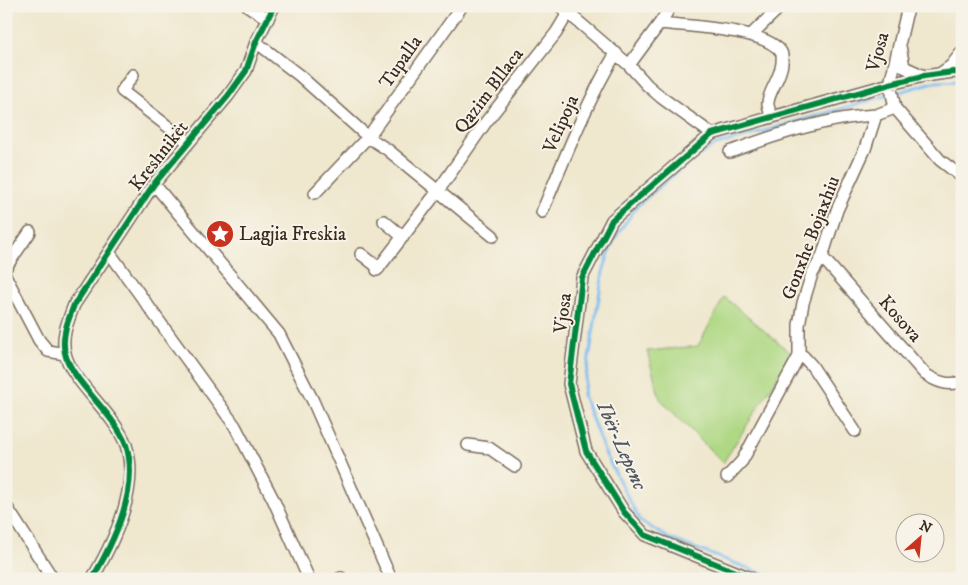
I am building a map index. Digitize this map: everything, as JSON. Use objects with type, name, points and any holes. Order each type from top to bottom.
[{"type":"street","points":[[248,6],[268,19]]},
{"type":"street","name":"Kreshnikët","points":[[65,354],[64,339],[66,325],[74,305],[154,184],[228,96],[246,71],[256,42],[274,6]]},
{"type":"street","name":"Tupalla","points":[[368,137],[462,6]]},
{"type":"street","points":[[629,65],[670,6]]},
{"type":"street","points":[[751,35],[780,6]]},
{"type":"street","name":"Vjosa","points":[[753,579],[645,535],[624,512],[586,451],[569,384],[582,278],[612,220],[712,134],[890,84],[899,42],[910,6]]},
{"type":"street","points":[[564,10],[616,53],[662,98],[712,134]]},
{"type":"street","name":"Qazim Bllaca","points":[[361,254],[378,269],[438,191],[486,122],[556,33],[564,10]]},
{"type":"street","points":[[660,23],[712,28],[751,35],[776,46],[782,53],[781,69],[768,103],[772,117]]},
{"type":"street","points":[[256,42],[300,76],[368,137],[388,150],[493,236]]},
{"type":"street","points":[[899,42],[904,67],[924,76]]},
{"type":"street","points":[[940,74],[951,66],[962,52]]},
{"type":"street","name":"Velipoja","points":[[542,212],[584,114],[616,53]]},
{"type":"street","points":[[962,74],[953,72],[924,76],[890,84],[895,105],[940,160],[962,177]]},
{"type":"street","points":[[134,75],[122,91],[188,142]]},
{"type":"street","points":[[141,106],[149,96]]},
{"type":"street","points":[[730,152],[756,142],[853,116],[876,115],[895,105]]},
{"type":"street","name":"Gonxhe Bojaxhiu","points":[[727,477],[742,461],[799,356],[799,325],[803,303],[812,274],[822,257],[838,210],[865,149],[876,115]]},
{"type":"street","points":[[315,193],[368,137]]},
{"type":"street","points":[[154,184],[279,334],[313,401],[391,579]]},
{"type":"street","points":[[384,222],[403,237]]},
{"type":"street","points":[[6,268],[30,232]]},
{"type":"street","points":[[109,252],[235,426],[273,499],[309,579]]},
{"type":"street","name":"Kosova","points":[[822,257],[925,374],[936,381],[950,384],[962,382]]},
{"type":"street","points":[[6,277],[38,340],[48,351],[65,354],[71,368],[119,431],[126,444],[130,468],[127,498],[104,558],[92,579]]},
{"type":"street","points":[[799,356],[803,356],[812,366],[855,431]]},
{"type":"street","points":[[468,445],[489,448],[515,466]]},
{"type":"street","points":[[6,506],[53,579]]},
{"type":"green space","points":[[724,297],[792,354],[723,463],[660,399],[647,351],[698,346]]},
{"type":"waterway","name":"Ibër-Lepenc","points":[[777,579],[670,539],[640,521],[605,453],[583,395],[603,272],[613,241],[637,206],[679,170],[713,146],[934,82],[962,81]]},
{"type":"cycle path","points":[[92,579],[109,548],[122,514],[130,479],[129,462],[126,445],[119,430],[72,370],[64,347],[67,323],[74,305],[154,184],[228,96],[246,71],[256,42],[274,6]]},
{"type":"cycle path","points":[[753,579],[645,535],[624,512],[586,451],[569,384],[582,278],[612,220],[712,134],[890,84],[924,76],[953,72],[962,73]]},
{"type":"place","name":"Lagjia Freskia","points":[[220,234]]}]
